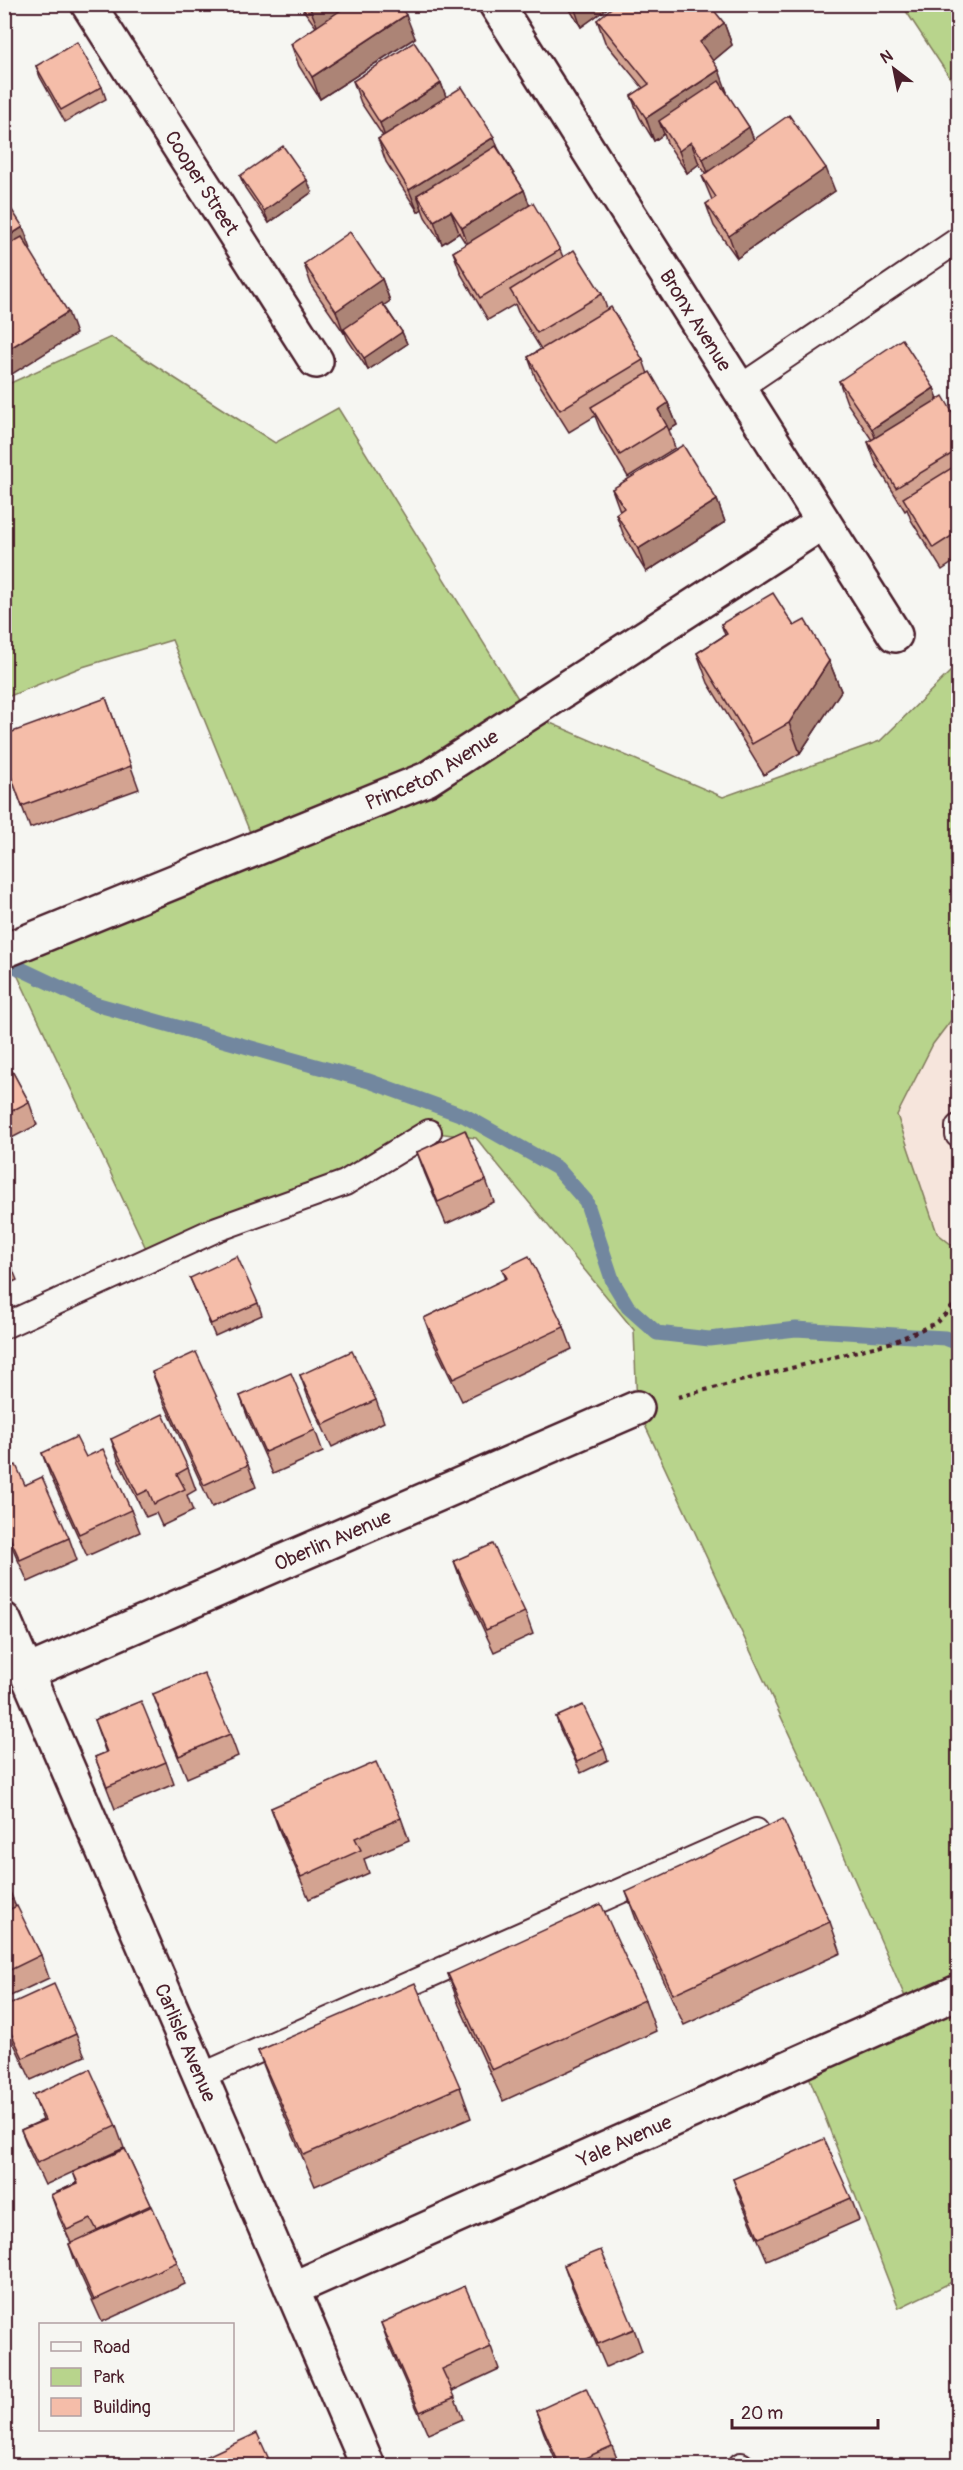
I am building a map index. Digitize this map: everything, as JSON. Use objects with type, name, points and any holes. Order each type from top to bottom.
[{"type":"street","name":"Cooper Street","points":[[88,4],[316,361]]},
{"type":"street","name":"Bronx Avenue","points":[[496,4],[895,635]]},
{"type":"street","name":"Princeton Avenue","points":[[4,951],[427,778],[823,522]]},
{"type":"street","name":"Oberlin Avenue","points":[[28,1672],[636,1408]]},
{"type":"street","name":"Carlisle Avenue","points":[[4,1620],[368,2466]]},
{"type":"street","name":"Yale Avenue","points":[[292,2289],[958,1992]]},
{"type":"lane","points":[[739,388],[958,240]]},
{"type":"lane","points":[[958,1127],[958,1135]]},
{"type":"lane","points":[[4,1326],[217,1229],[345,1183],[429,1132]]},
{"type":"lane","points":[[201,2076],[756,1831]]},
{"type":"path","points":[[636,1408],[894,1342],[936,1323],[958,1301]]},
{"type":"shaded area","points":[[958,1011],[958,1250],[937,1233],[897,1115],[933,1044]]},
{"type":"green space","points":[[902,5],[958,5],[958,90]]},
{"type":"green space","points":[[111,337],[275,443],[338,408],[527,713],[723,797],[880,741],[958,664],[958,1011],[933,1044],[897,1115],[937,1233],[958,1250],[958,2279],[899,2308],[803,2061],[912,2013],[824,1809],[637,1408],[634,1330],[476,1138],[429,1132],[151,1259],[6,951],[256,847],[172,640],[79,668],[5,698],[4,386]]},
{"type":"building","points":[[350,4],[399,4],[406,15],[312,77],[291,44]]},
{"type":"building","points":[[616,4],[709,4],[724,23],[700,42],[719,70],[646,118],[631,96],[649,84],[597,20]]},
{"type":"building","points":[[77,42],[102,87],[61,110],[36,66]]},
{"type":"building","points":[[414,42],[441,83],[380,123],[353,81]]},
{"type":"building","points":[[719,81],[749,127],[703,159],[691,142],[679,151],[659,121]]},
{"type":"building","points":[[462,87],[494,137],[409,190],[378,139]]},
{"type":"building","points":[[789,115],[826,168],[729,236],[706,204],[716,197],[702,176]]},
{"type":"building","points":[[283,146],[307,180],[264,211],[240,176]]},
{"type":"building","points":[[496,146],[524,190],[462,228],[451,211],[434,221],[417,195]]},
{"type":"building","points":[[4,198],[23,227],[4,239]]},
{"type":"building","points":[[533,203],[560,250],[480,298],[453,252]]},
{"type":"building","points":[[350,232],[382,279],[336,311],[304,264]]},
{"type":"building","points":[[22,237],[68,312],[4,352],[4,247]]},
{"type":"building","points":[[574,250],[602,294],[537,333],[510,290]]},
{"type":"building","points":[[382,303],[402,332],[364,358],[344,329]]},
{"type":"building","points":[[611,307],[643,360],[560,410],[528,357]]},
{"type":"building","points":[[902,339],[934,388],[872,429],[839,381]]},
{"type":"building","points":[[650,372],[668,403],[658,410],[667,426],[620,455],[591,407]]},
{"type":"building","points":[[943,396],[958,422],[958,450],[896,488],[868,442]]},
{"type":"building","points":[[683,445],[717,500],[638,549],[616,514],[624,508],[612,489]]},
{"type":"building","points":[[958,464],[958,532],[933,548],[903,498]]},
{"type":"building","points":[[773,593],[794,626],[805,620],[829,661],[789,723],[752,744],[697,653],[727,634],[721,624]]},
{"type":"building","points":[[106,698],[131,766],[22,806],[4,757],[4,735]]},
{"type":"building","points":[[4,1056],[29,1102],[4,1115]]},
{"type":"building","points":[[465,1130],[486,1180],[438,1202],[417,1152]]},
{"type":"building","points":[[4,1248],[13,1269],[4,1272]]},
{"type":"building","points":[[237,1256],[258,1303],[211,1324],[190,1278]]},
{"type":"building","points":[[529,1256],[564,1327],[453,1379],[424,1318],[507,1278],[502,1269]]},
{"type":"building","points":[[352,1351],[376,1400],[323,1425],[300,1375]]},
{"type":"building","points":[[196,1352],[248,1465],[204,1485],[152,1372]]},
{"type":"building","points":[[291,1373],[315,1430],[265,1452],[240,1396]]},
{"type":"building","points":[[163,1414],[188,1468],[177,1474],[185,1489],[154,1504],[148,1490],[138,1495],[111,1439]]},
{"type":"building","points":[[76,1437],[86,1457],[103,1449],[131,1510],[79,1534],[42,1453]]},
{"type":"building","points":[[16,1465],[25,1485],[42,1477],[69,1538],[20,1560],[4,1525],[4,1470]]},
{"type":"building","points":[[493,1544],[525,1612],[486,1630],[454,1561]]},
{"type":"building","points":[[204,1673],[230,1734],[179,1756],[153,1694]]},
{"type":"building","points":[[141,1701],[166,1762],[107,1787],[95,1757],[107,1752],[94,1720]]},
{"type":"building","points":[[583,1705],[604,1749],[577,1762],[556,1717]]},
{"type":"building","points":[[376,1762],[401,1818],[355,1838],[361,1850],[301,1877],[271,1808]]},
{"type":"building","points":[[783,1819],[830,1922],[673,1994],[626,1892]]},
{"type":"building","points":[[4,1879],[13,1899],[4,1903]]},
{"type":"building","points":[[601,1904],[645,2000],[492,2070],[448,1974]]},
{"type":"building","points":[[17,1906],[41,1955],[4,1973],[4,1912]]},
{"type":"building","points":[[415,1983],[460,2087],[304,2155],[258,2051]]},
{"type":"building","points":[[54,1984],[76,2034],[23,2058],[4,2018],[4,2007]]},
{"type":"building","points":[[90,2069],[116,2126],[37,2163],[21,2130],[45,2120],[33,2095]]},
{"type":"building","points":[[824,2139],[851,2198],[759,2238],[733,2179]]},
{"type":"building","points":[[125,2149],[151,2205],[97,2230],[91,2219],[67,2230],[51,2195],[78,2183],[73,2172]]},
{"type":"building","points":[[152,2206],[177,2262],[94,2300],[69,2244]]},
{"type":"building","points":[[601,2250],[634,2329],[598,2344],[564,2265]]},
{"type":"building","points":[[465,2286],[491,2347],[442,2369],[455,2397],[420,2412],[381,2323]]},
{"type":"building","points":[[586,2388],[612,2446],[567,2466],[560,2466],[536,2411]]},
{"type":"building","points":[[257,2433],[272,2466],[186,2466]]},
{"type":"building","points":[[769,2460],[771,2466],[758,2466]]},
{"type":"waterway","points":[[4,961],[95,1004],[369,1081],[465,1116],[557,1168],[586,1201],[613,1282],[628,1307],[657,1333],[709,1339],[796,1329],[945,1338],[958,1343]]}]
